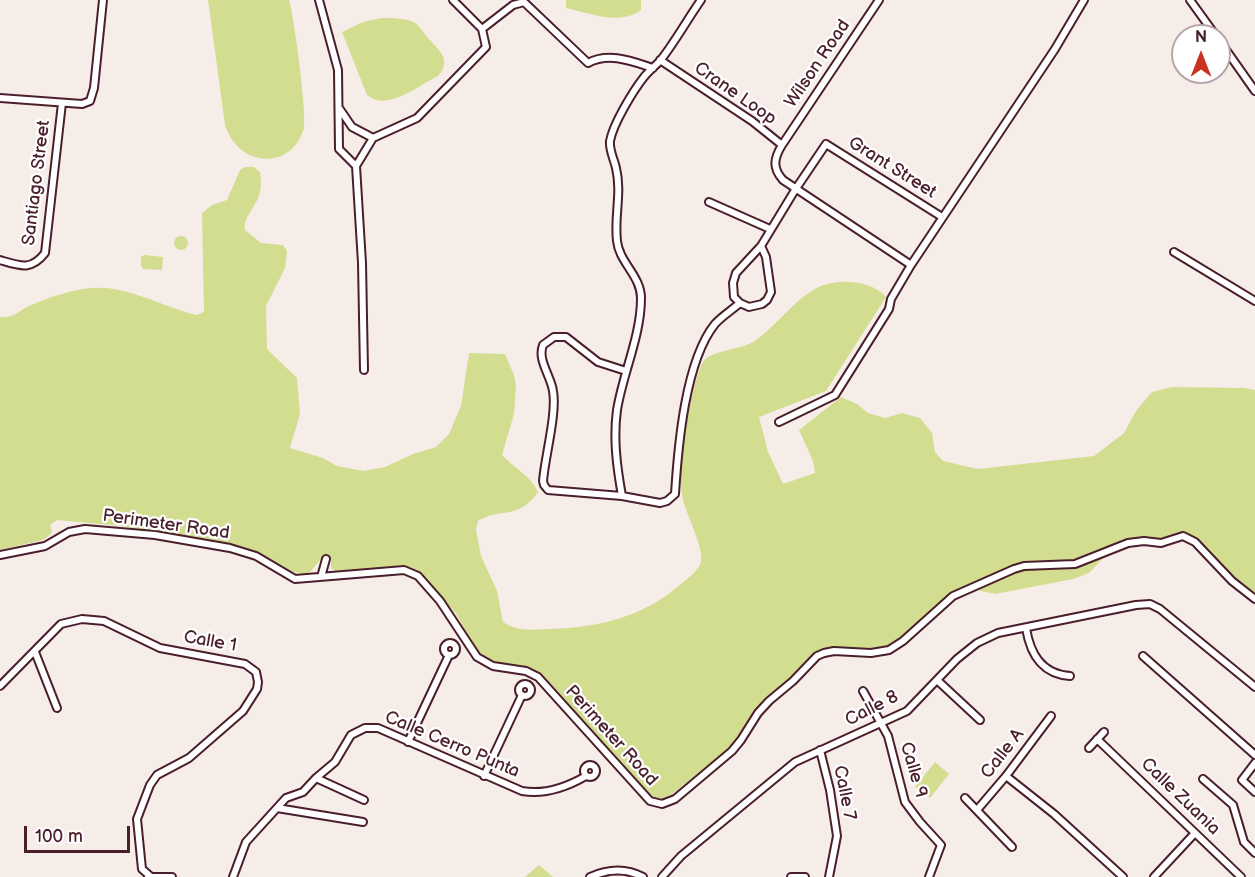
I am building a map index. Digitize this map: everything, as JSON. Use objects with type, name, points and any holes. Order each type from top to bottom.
[{"type":"street","points":[[0,98],[82,105],[90,101],[94,88],[103,0]]},
{"type":"street","points":[[320,0],[338,70],[339,149],[356,166]]},
{"type":"street","points":[[364,370],[362,246],[356,166],[373,138],[417,118],[486,47],[482,29],[453,0]]},
{"type":"street","points":[[622,496],[615,434],[617,410],[639,318],[641,296],[637,279],[619,251],[617,242],[619,187],[610,140],[638,86],[660,60],[701,0]]},
{"type":"street","name":"Wilson Road","points":[[782,145],[879,0]]},
{"type":"street","points":[[779,422],[835,395],[889,309],[891,299],[911,265],[1055,49],[1084,0]]},
{"type":"street","points":[[1190,0],[1207,24]]},
{"type":"street","points":[[482,29],[513,4],[524,2],[588,63],[599,58],[610,57],[653,68]]},
{"type":"street","points":[[1231,57],[1255,91]]},
{"type":"street","name":"Crane Loop","points":[[660,60],[752,121],[782,145],[775,157],[775,167],[783,180],[911,265]]},
{"type":"street","name":"Santiago Street","points":[[0,260],[26,266],[38,262],[45,253],[62,103]]},
{"type":"street","points":[[339,107],[352,127],[373,138]]},
{"type":"street","name":"Grant Street","points":[[795,189],[826,144],[942,217]]},
{"type":"street","points":[[761,246],[766,257],[771,292],[767,300],[758,306],[749,307],[740,303],[733,293],[734,278],[740,267],[761,246],[795,189]]},
{"type":"street","points":[[709,202],[770,229]]},
{"type":"street","points":[[1174,252],[1255,301]]},
{"type":"street","points":[[626,371],[598,362],[562,336],[550,339],[543,345],[541,350],[554,398],[544,485],[552,492],[622,496],[660,503],[667,501],[675,494],[681,431],[700,349],[715,325],[740,303]]},
{"type":"street","name":"Perimeter Road","points":[[0,555],[45,546],[69,532],[85,529],[155,535],[230,548],[256,556],[295,579],[404,570],[418,576],[440,601],[477,657],[493,666],[526,671],[538,677],[650,801],[662,804],[675,799],[732,751],[758,713],[794,681],[817,656],[834,651],[871,654],[889,650],[903,641],[952,596],[1014,569],[1024,566],[1075,564],[1128,543],[1144,541],[1161,543],[1183,536],[1195,542],[1232,581],[1255,599]]},
{"type":"street","points":[[321,577],[326,559]]},
{"type":"street","name":"Calle 8","points":[[662,877],[681,856],[795,762],[907,711],[957,659],[986,638],[1136,605],[1150,604],[1160,609],[1255,687]]},
{"type":"street","name":"Calle 1","points":[[0,686],[61,624],[82,620],[104,621],[160,648],[245,664],[256,672],[258,682],[256,689],[243,711],[189,758],[157,776],[150,785],[137,819],[142,869],[149,876]]},
{"type":"street","points":[[1026,628],[1029,645],[1037,659],[1059,675],[1070,676]]},
{"type":"street","points":[[35,652],[57,708]]},
{"type":"street","points":[[408,742],[449,655]]},
{"type":"street","points":[[1143,656],[1255,755]]},
{"type":"street","points":[[937,680],[980,720]]},
{"type":"street","name":"Calle 9","points":[[863,691],[888,736],[901,792],[910,811],[941,845],[929,877]]},
{"type":"street","points":[[484,776],[522,695]]},
{"type":"street","name":"Calle A","points":[[977,810],[1051,716]]},
{"type":"street","name":"Calle Cerro Punta","points":[[233,877],[246,842],[286,798],[303,792],[335,762],[348,739],[360,729],[378,728],[512,788],[532,792],[556,789],[586,776]]},
{"type":"street","points":[[1089,748],[1104,732]]},
{"type":"street","name":"Calle Zuania","points":[[1097,739],[1242,877]]},
{"type":"street","name":"Calle 7","points":[[820,750],[830,790],[837,836],[829,877]]},
{"type":"street","points":[[1255,763],[1242,780],[1255,792]]},
{"type":"street","points":[[1006,776],[1054,814],[1123,877]]},
{"type":"street","points":[[316,778],[364,800]]},
{"type":"street","points":[[1203,779],[1233,805],[1244,842],[1255,853]]},
{"type":"street","points":[[965,798],[1012,847]]},
{"type":"street","points":[[278,808],[363,822]]},
{"type":"street","points":[[1154,877],[1195,833]]},
{"type":"street","points":[[590,877],[618,870],[629,871],[643,877]]},
{"type":"street","points":[[149,876],[172,877]]},
{"type":"street","points":[[791,877],[806,877]]},
{"type":"green space","points":[[208,0],[289,0],[300,64],[304,128],[297,142],[288,152],[264,159],[252,156],[232,139],[225,125]]},
{"type":"green space","points":[[566,0],[641,0],[641,10],[624,17],[604,17],[566,8]]},
{"type":"green space","points":[[382,18],[403,19],[417,24],[439,50],[444,60],[438,76],[402,96],[384,101],[367,95],[342,32],[363,22]]},
{"type":"green space","points":[[245,167],[254,167],[260,172],[261,185],[258,198],[247,218],[245,230],[261,243],[283,245],[287,251],[285,268],[266,306],[267,349],[297,378],[300,414],[290,448],[323,458],[337,466],[363,471],[385,467],[413,454],[436,447],[449,434],[461,406],[469,353],[505,354],[516,386],[514,414],[502,455],[527,477],[538,492],[523,507],[478,521],[476,530],[481,556],[497,591],[503,622],[508,625],[529,630],[583,626],[618,619],[635,613],[666,596],[694,573],[700,565],[701,553],[683,497],[681,466],[689,409],[696,379],[703,362],[720,352],[750,344],[771,328],[807,294],[823,285],[842,282],[871,287],[886,297],[826,391],[759,417],[768,452],[783,484],[815,473],[813,461],[799,430],[841,397],[857,404],[868,413],[885,418],[902,413],[920,418],[932,433],[935,452],[943,461],[978,469],[1094,456],[1124,433],[1136,411],[1152,392],[1172,387],[1255,390],[1255,594],[1222,568],[1197,539],[1189,535],[1182,535],[1159,543],[1126,546],[1107,554],[1089,573],[1073,579],[995,594],[981,591],[974,582],[952,592],[887,649],[815,654],[764,699],[731,747],[672,794],[662,799],[654,798],[640,786],[540,674],[485,659],[479,654],[455,612],[426,582],[401,572],[340,574],[331,568],[331,559],[322,558],[310,572],[302,574],[291,571],[259,553],[230,544],[122,526],[57,520],[50,525],[52,533],[43,540],[0,550],[0,317],[12,316],[43,300],[91,288],[132,293],[197,315],[204,312],[202,213],[212,205],[227,200],[240,170]]},
{"type":"green space","points":[[178,236],[184,236],[188,243],[184,250],[178,250],[174,246],[174,240]]},
{"type":"green space","points":[[144,255],[163,257],[162,270],[143,269],[141,257]]},
{"type":"green space","points":[[935,762],[949,774],[930,798],[915,787]]},
{"type":"green space","points":[[539,865],[553,877],[525,877]]}]
